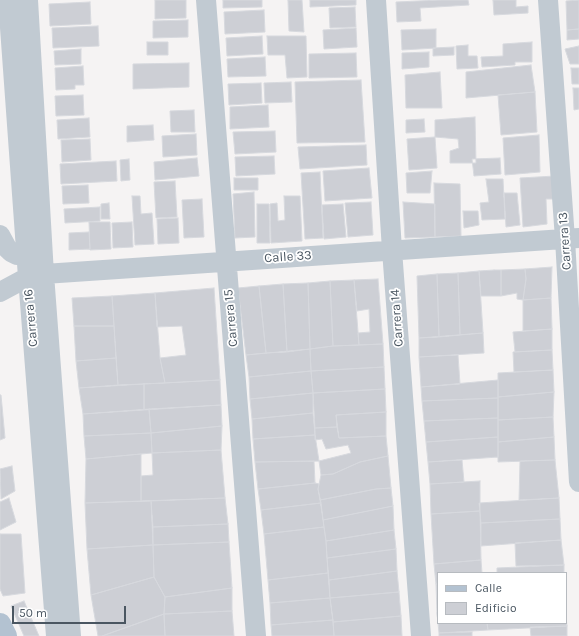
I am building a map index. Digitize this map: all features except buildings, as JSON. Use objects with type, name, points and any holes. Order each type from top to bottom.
[{"type":"main road","points":[[0,624],[6,636]]},
{"type":"street","name":"Carrera 16","points":[[8,0],[35,254]]},
{"type":"street","name":"Carrera 16","points":[[28,0],[35,254],[56,636]]},
{"type":"street","name":"Carrera 15","points":[[206,0],[256,636]]},
{"type":"street","name":"Carrera 14","points":[[376,0],[392,250],[421,636]]},
{"type":"street","name":"Carrera 13","points":[[548,0],[572,238],[579,482]]},
{"type":"street","points":[[0,235],[11,252],[17,255],[35,254]]},
{"type":"street","name":"Calle 33","points":[[0,292],[36,275],[572,238]]},
{"type":"street","name":"Carrera 16","points":[[36,275],[71,636]]}]
